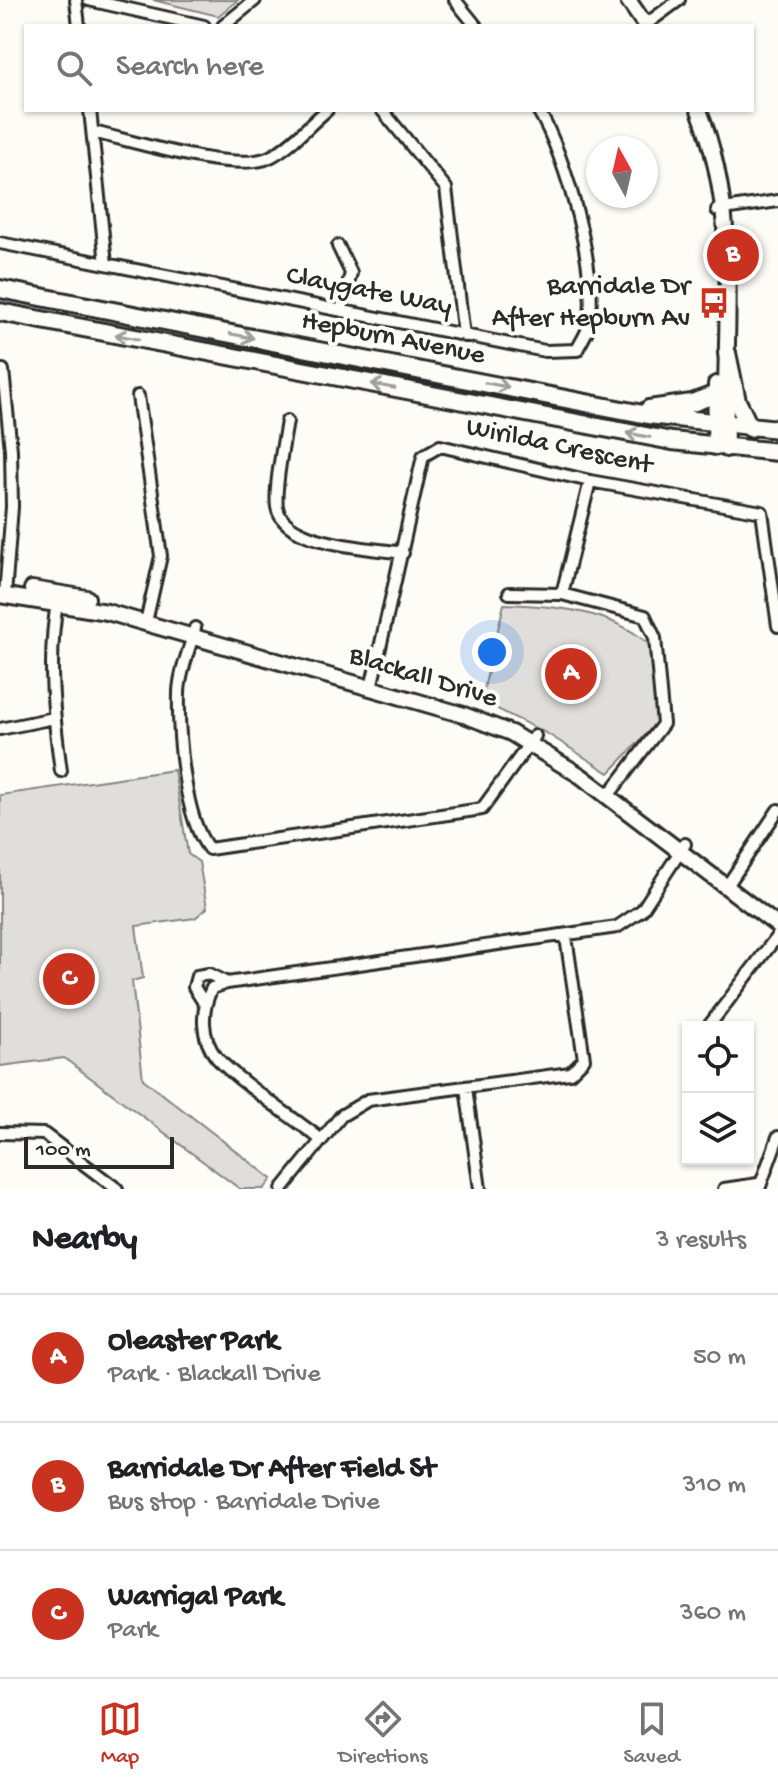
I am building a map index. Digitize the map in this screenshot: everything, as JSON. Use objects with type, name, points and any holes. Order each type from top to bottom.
[{"type":"main road","points":[[628,0],[650,24]]},
{"type":"main road","points":[[638,0],[650,24]]},
{"type":"main road","points":[[691,112],[720,210],[716,394],[720,425]]},
{"type":"main road","points":[[700,112],[716,164],[720,210],[727,353],[720,448]]},
{"type":"main road","name":"Hepburn Avenue","points":[[0,289],[620,409],[720,425],[778,429]]},
{"type":"main road","name":"Hepburn Avenue","points":[[0,312],[720,448],[778,452]]},
{"type":"main road","points":[[0,319],[28,318]]},
{"type":"main road","points":[[727,353],[737,401],[750,428]]},
{"type":"main road","points":[[620,409],[670,407],[716,394]]},
{"type":"main road","name":"Blackall Drive","points":[[3,591],[58,597],[148,617],[372,684],[472,709],[532,740],[611,792],[729,883],[778,926]]},
{"type":"main road","name":"Blackall Drive","points":[[729,883],[778,915]]},
{"type":"street","points":[[76,0],[79,24]]},
{"type":"street","points":[[89,0],[195,24]]},
{"type":"street","points":[[225,24],[255,0]]},
{"type":"street","points":[[455,0],[474,24]]},
{"type":"street","points":[[650,24],[679,0]]},
{"type":"street","points":[[90,112],[106,264]]},
{"type":"street","points":[[93,132],[228,162],[254,164],[272,156],[325,112]]},
{"type":"street","points":[[384,112],[446,188],[464,336]]},
{"type":"street","name":"Claygate Way","points":[[0,243],[464,336],[563,352],[577,350],[588,327],[588,274],[571,183],[553,133],[539,112]]},
{"type":"street","points":[[720,210],[778,201]]},
{"type":"street","points":[[338,246],[351,273],[341,311]]},
{"type":"street","points":[[3,370],[12,507],[3,591]]},
{"type":"street","points":[[138,396],[161,556],[148,617]]},
{"type":"street","points":[[287,421],[277,507],[284,520],[302,536],[403,553]]},
{"type":"street","name":"Wirilda Crescent","points":[[372,684],[423,456],[440,446],[590,481],[762,512],[778,626]]},
{"type":"street","points":[[562,594],[590,481]]},
{"type":"street","points":[[509,593],[562,594],[645,616],[655,638],[663,724],[611,792]]},
{"type":"street","points":[[58,597],[50,645],[61,771]]},
{"type":"street","points":[[194,633],[179,692],[187,788],[200,838],[209,849],[482,809],[532,740]]},
{"type":"street","points":[[0,729],[54,718]]},
{"type":"street","points":[[729,883],[778,810]]},
{"type":"street","points":[[204,1003],[212,988],[227,983],[566,937],[617,927],[642,910],[683,848]]},
{"type":"street","points":[[713,1021],[778,935]]},
{"type":"street","points":[[282,1189],[319,1138],[341,1116],[368,1100],[570,1073],[584,1059],[566,937]]},
{"type":"street","points":[[227,983],[209,974],[197,976],[194,987],[204,1003],[206,1035],[216,1057],[319,1138]]},
{"type":"street","points":[[466,1088],[480,1189]]},
{"type":"street","points":[[0,1133],[44,1134],[110,1187]]},
{"type":"street","points":[[724,1189],[758,1186],[778,1137]]},
{"type":"shaded area","points":[[153,0],[238,0],[218,16]]},
{"type":"shaded area","points":[[504,604],[583,612],[621,625],[653,648],[659,721],[609,773],[548,734],[481,701]]},
{"type":"shaded area","points":[[174,770],[188,854],[199,862],[207,908],[195,918],[136,926],[143,978],[132,981],[143,1079],[272,1179],[264,1189],[240,1189],[64,1058],[0,1066],[0,795]]},
{"type":"place","name":"Barridale Dr After Field St","points":[[733,255]]},
{"type":"place","name":"Barridale Dr After Hepburn Av","points":[[714,303]]},
{"type":"place","name":"Oleaster Park","points":[[571,674]]},
{"type":"place","name":"Warrigal Park","points":[[69,979]]}]
